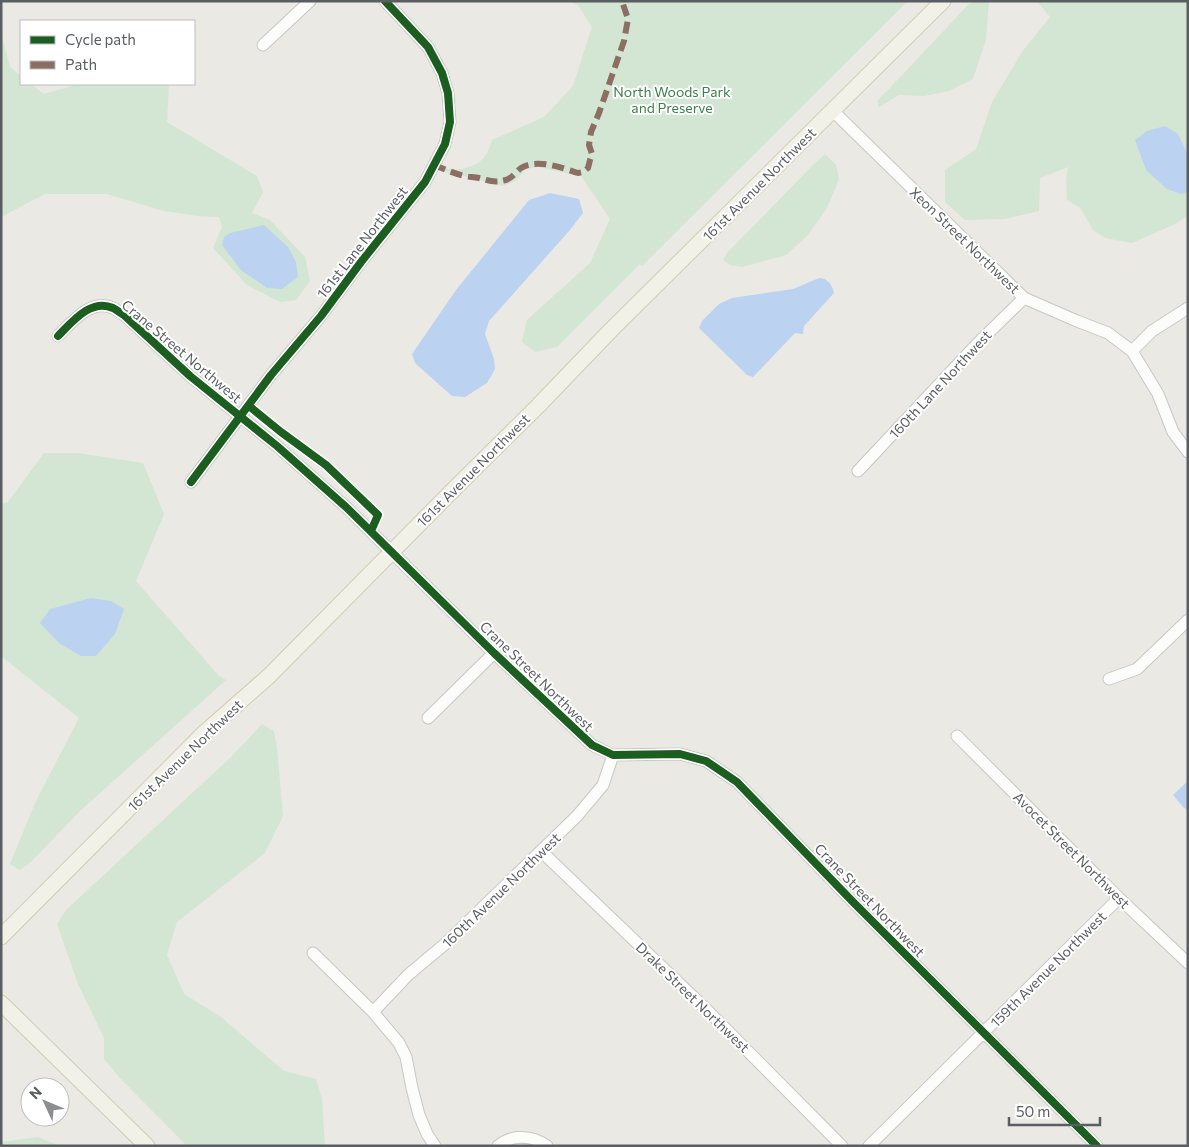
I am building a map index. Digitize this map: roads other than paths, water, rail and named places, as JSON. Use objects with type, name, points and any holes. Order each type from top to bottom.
[{"type":"main road","name":"161st Avenue Northwest","points":[[1,937],[203,734],[269,676],[612,330],[943,1]]},
{"type":"main road","points":[[1,1003],[147,1146]]},
{"type":"street","points":[[263,45],[310,1]]},
{"type":"street","name":"161st Lane Northwest","points":[[192,482],[271,375],[321,316],[361,262],[425,182],[445,144],[450,122],[448,93],[442,73],[428,47],[385,1]]},
{"type":"street","name":"Xeon Street Northwest","points":[[833,111],[1024,298],[1108,333],[1132,351]]},
{"type":"street","name":"160th Lane Northwest","points":[[858,471],[976,345],[1024,298]]},
{"type":"street","name":"Crane Street Northwest","points":[[58,336],[82,313],[92,308],[107,306],[124,315],[190,376],[314,478],[346,507],[494,653],[592,745],[613,756],[680,754],[706,761],[737,782],[847,896],[1097,1146]]},
{"type":"street","points":[[1188,308],[1152,331],[1132,351],[1158,394],[1173,432],[1188,452]]},
{"type":"street","points":[[1109,679],[1137,669],[1188,620]]},
{"type":"street","points":[[428,718],[494,653]]},
{"type":"street","name":"Avocet Street Northwest","points":[[957,736],[1119,898],[1188,963]]},
{"type":"street","name":"160th Avenue Northwest","points":[[373,1012],[408,975],[445,944],[577,816],[602,785],[613,756]]},
{"type":"street","name":"Drake Street Northwest","points":[[541,851],[709,1012],[842,1146]]},
{"type":"street","name":"159th Avenue Northwest","points":[[869,1146],[1119,898]]},
{"type":"street","points":[[313,953],[373,1012],[399,1043],[406,1056],[419,1114],[427,1134],[435,1146]]},
{"type":"street","points":[[498,1146],[504,1141],[521,1137],[536,1140],[547,1146]]},
{"type":"water","points":[[1165,126],[1178,134],[1188,155],[1188,192],[1181,194],[1167,189],[1146,170],[1135,140],[1147,131]]},
{"type":"water","points":[[550,193],[579,199],[583,213],[489,321],[485,334],[494,359],[495,369],[487,383],[465,397],[452,396],[415,363],[412,354],[456,290],[529,200]]},
{"type":"water","points":[[264,225],[288,247],[296,262],[298,277],[282,289],[267,288],[241,270],[222,245],[224,237],[230,233]]},
{"type":"water","points":[[819,278],[829,282],[834,293],[804,326],[803,334],[795,333],[753,377],[747,375],[699,328],[702,321],[719,304],[732,298],[793,289]]},
{"type":"water","points":[[91,598],[111,601],[124,609],[115,634],[96,656],[81,656],[59,643],[40,623],[50,609]]},
{"type":"water","points":[[1188,781],[1188,810],[1173,795]]},
{"type":"park label","name":"North Woods Park and Preserve","points":[[672,99]]}]
